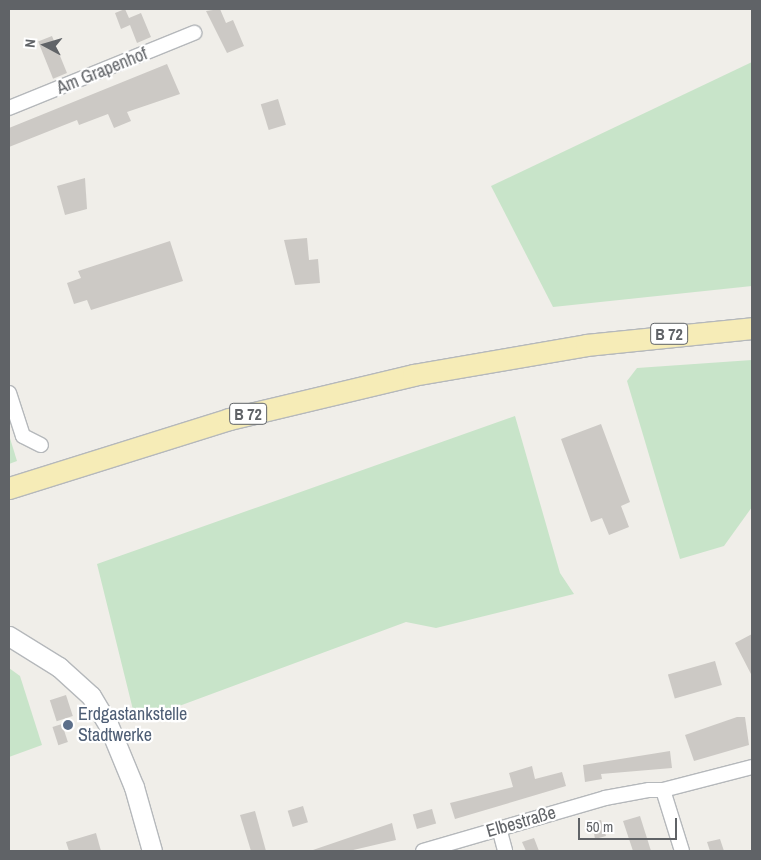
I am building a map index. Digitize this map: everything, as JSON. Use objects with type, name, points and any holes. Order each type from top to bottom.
[{"type":"main road","name":"B 72","points":[[9,488],[229,419],[414,375],[586,345],[752,328]]},
{"type":"street","name":"Am Grapenhof","points":[[9,108],[194,33]]},
{"type":"street","points":[[9,393],[23,436],[41,445]]},
{"type":"street","points":[[9,636],[59,667],[90,696],[108,724],[150,844]]},
{"type":"street","name":"Elbestraße","points":[[423,851],[500,828],[752,767]]},
{"type":"street","points":[[656,790],[682,851]]},
{"type":"street","points":[[500,828],[505,851]]},
{"type":"green space","points":[[752,62],[752,286],[553,307],[491,186]]},
{"type":"green space","points":[[752,360],[752,507],[724,546],[680,559],[627,381],[637,368]]},
{"type":"green space","points":[[515,416],[560,573],[574,594],[436,628],[406,622],[136,722],[97,564]]},
{"type":"green space","points":[[9,435],[17,461],[9,464]]},
{"type":"green space","points":[[9,668],[20,676],[42,745],[9,757]]},
{"type":"building","points":[[125,9],[129,18],[141,13],[151,37],[137,43],[130,25],[121,29],[115,13]]},
{"type":"building","points":[[220,9],[226,23],[233,20],[244,46],[227,53],[206,11]]},
{"type":"building","points":[[52,36],[67,73],[53,79],[38,42]]},
{"type":"building","points":[[167,64],[180,94],[127,112],[131,121],[114,128],[108,114],[79,125],[77,120],[9,147],[9,128]]},
{"type":"building","points":[[278,99],[286,125],[269,130],[261,104]]},
{"type":"building","points":[[85,178],[87,209],[65,215],[57,186]]},
{"type":"building","points":[[307,238],[309,260],[318,259],[320,283],[295,285],[284,240]]},
{"type":"building","points":[[170,241],[183,281],[91,310],[87,300],[74,304],[67,283],[81,278],[78,271]]},
{"type":"building","points":[[601,424],[630,502],[621,506],[629,527],[609,535],[602,518],[591,522],[561,439]]},
{"type":"building","points":[[752,634],[752,676],[735,643]]},
{"type":"building","points":[[715,661],[722,685],[675,699],[668,675]]},
{"type":"building","points":[[66,695],[73,716],[57,721],[50,700]]},
{"type":"building","points":[[737,717],[745,717],[749,745],[694,761],[685,735]]},
{"type":"building","points":[[62,724],[68,742],[58,745],[52,727]]},
{"type":"building","points":[[670,751],[672,768],[601,774],[602,779],[585,782],[583,765]]},
{"type":"building","points":[[532,766],[535,779],[562,772],[566,786],[455,819],[450,803],[513,787],[509,773]]},
{"type":"building","points":[[303,806],[308,822],[293,827],[288,811]]},
{"type":"building","points":[[432,809],[436,823],[417,829],[413,815]]},
{"type":"building","points":[[255,811],[266,851],[251,851],[240,815]]},
{"type":"building","points":[[640,816],[651,851],[633,851],[623,821]]},
{"type":"building","points":[[601,820],[606,836],[595,839],[592,822]]},
{"type":"building","points":[[392,823],[396,840],[349,851],[310,851]]},
{"type":"building","points":[[96,833],[101,851],[69,851],[66,842]]},
{"type":"building","points":[[534,838],[539,851],[526,851],[522,842]]},
{"type":"building","points":[[720,839],[724,851],[710,851],[707,842]]},
{"type":"place","name":"Erdgastankstelle Stadtwerke","points":[[68,725]]}]
